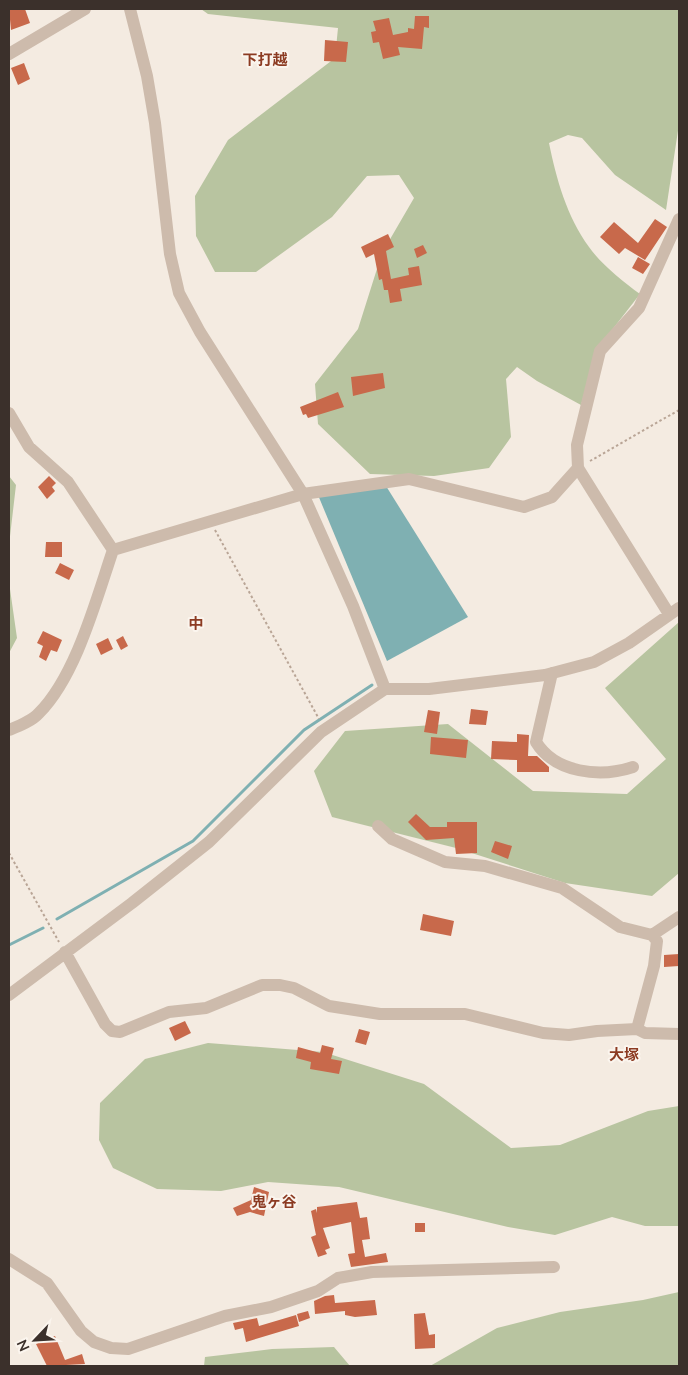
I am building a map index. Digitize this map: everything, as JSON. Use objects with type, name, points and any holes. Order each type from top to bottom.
[{"type":"street","points":[[9,54],[85,9]]},
{"type":"street","points":[[130,9],[155,123],[170,254],[179,293],[200,332],[303,494],[353,606],[385,689]]},
{"type":"street","points":[[9,995],[209,842],[321,732],[385,689],[429,689],[552,673],[594,662],[629,643],[674,611],[578,468],[577,445],[600,351],[640,308],[679,219]]},
{"type":"street","points":[[9,413],[30,447],[68,482],[113,550]]},
{"type":"street","points":[[113,550],[303,494],[409,479],[524,507],[552,497],[578,468]]},
{"type":"street","points":[[9,730],[38,715],[61,685],[88,622],[113,550]]},
{"type":"street","points":[[552,673],[536,742],[543,754],[566,768],[619,772],[633,767]]},
{"type":"street","points":[[378,826],[392,839],[445,862],[485,866],[562,888],[620,927],[652,935],[657,941],[654,966],[637,1029]]},
{"type":"street","points":[[652,935],[679,917]]},
{"type":"street","points":[[65,952],[105,1024],[112,1031],[120,1032],[169,1012],[206,1008],[262,985],[280,985],[294,988],[329,1006],[380,1014],[465,1014],[543,1032],[569,1035],[597,1031],[637,1029],[645,1033],[679,1034]]},
{"type":"street","points":[[9,1259],[47,1283],[81,1331],[94,1342],[111,1348],[128,1349],[217,1318],[271,1306],[318,1291],[338,1278],[372,1272],[554,1267]]},
{"type":"path","points":[[578,468],[679,410]]},
{"type":"path","points":[[210,521],[317,715]]},
{"type":"path","points":[[9,853],[65,952]]},
{"type":"green space","points":[[201,9],[679,9],[679,124],[666,210],[615,175],[582,138],[568,135],[549,143],[563,197],[581,235],[606,266],[640,294],[598,348],[581,405],[537,381],[517,367],[506,379],[511,437],[489,468],[434,476],[370,474],[318,424],[315,384],[358,329],[382,253],[414,198],[399,175],[367,176],[332,217],[256,272],[215,272],[196,236],[195,196],[228,140],[335,58],[338,28],[208,14]]},
{"type":"green space","points":[[9,476],[16,485],[9,545]]},
{"type":"green space","points":[[9,582],[17,638],[9,653]]},
{"type":"green space","points":[[679,622],[679,873],[652,896],[565,883],[456,848],[332,817],[314,771],[345,731],[448,724],[533,791],[627,794],[666,759],[605,688]]},
{"type":"green space","points":[[208,1043],[323,1052],[424,1084],[511,1148],[560,1145],[648,1111],[679,1106],[679,1226],[645,1226],[612,1217],[555,1235],[508,1227],[339,1187],[268,1182],[221,1191],[157,1189],[113,1168],[99,1140],[100,1103],[145,1059]]},
{"type":"green space","points":[[679,1292],[679,1366],[430,1366],[497,1328],[560,1312],[643,1300]]},
{"type":"green space","points":[[334,1347],[350,1366],[204,1366],[205,1357],[272,1349]]},
{"type":"water","points":[[386,486],[468,617],[387,661],[318,495]]},
{"type":"building","points":[[9,9],[25,9],[30,23],[11,30]]},
{"type":"building","points":[[415,16],[429,16],[429,28],[424,27],[422,49],[398,47],[400,55],[383,59],[379,42],[373,43],[371,32],[376,31],[373,21],[389,18],[393,35],[408,32],[408,28],[414,29]]},
{"type":"building","points":[[325,40],[348,42],[346,62],[324,61]]},
{"type":"building","points":[[24,63],[30,79],[18,85],[11,68]]},
{"type":"building","points":[[655,219],[667,227],[645,260],[625,248],[619,254],[600,237],[614,222],[638,243]]},
{"type":"building","points":[[388,234],[394,247],[386,251],[391,279],[409,275],[408,268],[419,266],[422,285],[400,289],[402,301],[390,303],[388,290],[384,290],[382,279],[379,280],[374,254],[366,258],[361,247]]},
{"type":"building","points":[[423,245],[427,253],[417,258],[414,249]]},
{"type":"building","points":[[638,257],[650,264],[643,274],[632,268]]},
{"type":"building","points":[[383,373],[385,388],[353,396],[351,377]]},
{"type":"building","points":[[338,392],[344,407],[308,418],[306,414],[303,415],[300,407]]},
{"type":"building","points":[[49,476],[56,483],[52,487],[55,491],[47,499],[38,487]]},
{"type":"building","points":[[46,542],[62,542],[62,557],[45,557]]},
{"type":"building","points":[[60,563],[74,570],[69,580],[55,573]]},
{"type":"building","points":[[43,631],[62,640],[57,652],[51,650],[46,661],[39,657],[43,646],[37,643]]},
{"type":"building","points":[[123,636],[128,646],[121,650],[116,640]]},
{"type":"building","points":[[108,638],[113,649],[101,655],[96,644]]},
{"type":"building","points":[[471,709],[488,711],[486,725],[469,724]]},
{"type":"building","points":[[428,710],[440,712],[437,734],[424,732]]},
{"type":"building","points":[[517,734],[529,735],[528,756],[537,756],[549,767],[549,772],[517,772],[517,760],[491,759],[492,741],[517,742]]},
{"type":"building","points":[[431,737],[468,740],[466,758],[430,754]]},
{"type":"building","points":[[416,814],[430,827],[447,827],[447,822],[477,822],[477,853],[456,854],[454,838],[426,840],[408,822]]},
{"type":"building","points":[[495,841],[512,846],[508,859],[491,852]]},
{"type":"building","points":[[423,914],[454,921],[451,936],[420,930]]},
{"type":"building","points":[[679,954],[679,966],[664,967],[664,955]]},
{"type":"building","points":[[185,1021],[191,1033],[175,1041],[169,1028]]},
{"type":"building","points":[[359,1029],[370,1032],[366,1045],[355,1042]]},
{"type":"building","points":[[322,1045],[334,1048],[331,1059],[342,1061],[339,1074],[310,1069],[311,1062],[296,1058],[298,1047],[320,1053]]},
{"type":"building","points":[[254,1187],[269,1192],[264,1216],[250,1212],[237,1216],[233,1208],[251,1200]]},
{"type":"building","points":[[357,1202],[360,1218],[367,1217],[370,1239],[362,1240],[365,1257],[386,1253],[388,1262],[351,1267],[348,1254],[355,1253],[351,1222],[323,1228],[330,1248],[325,1250],[327,1254],[318,1257],[311,1237],[316,1235],[311,1211],[316,1209],[317,1213],[317,1207]]},
{"type":"building","points":[[415,1223],[425,1223],[425,1232],[415,1232]]},
{"type":"building","points":[[334,1295],[335,1303],[375,1300],[377,1315],[355,1317],[345,1315],[345,1311],[315,1314],[314,1301],[325,1296]]},
{"type":"building","points":[[308,1311],[310,1318],[299,1322],[297,1314]]},
{"type":"building","points":[[425,1313],[429,1335],[435,1334],[435,1348],[415,1349],[414,1314]]},
{"type":"building","points":[[296,1315],[299,1326],[246,1342],[243,1328],[235,1330],[233,1323],[257,1318],[259,1326]]},
{"type":"building","points":[[55,1336],[65,1360],[82,1354],[85,1364],[47,1366],[36,1344]]},
{"type":"waterway","points":[[57,919],[193,841],[304,730],[372,685]]},
{"type":"waterway","points":[[9,945],[43,928]]},
{"type":"district","name":"下打越","points":[[265,59]]},
{"type":"district","name":"中","points":[[196,623]]},
{"type":"district","name":"大塚","points":[[624,1054]]},
{"type":"district","name":"鬼ヶ谷","points":[[274,1201]]}]
